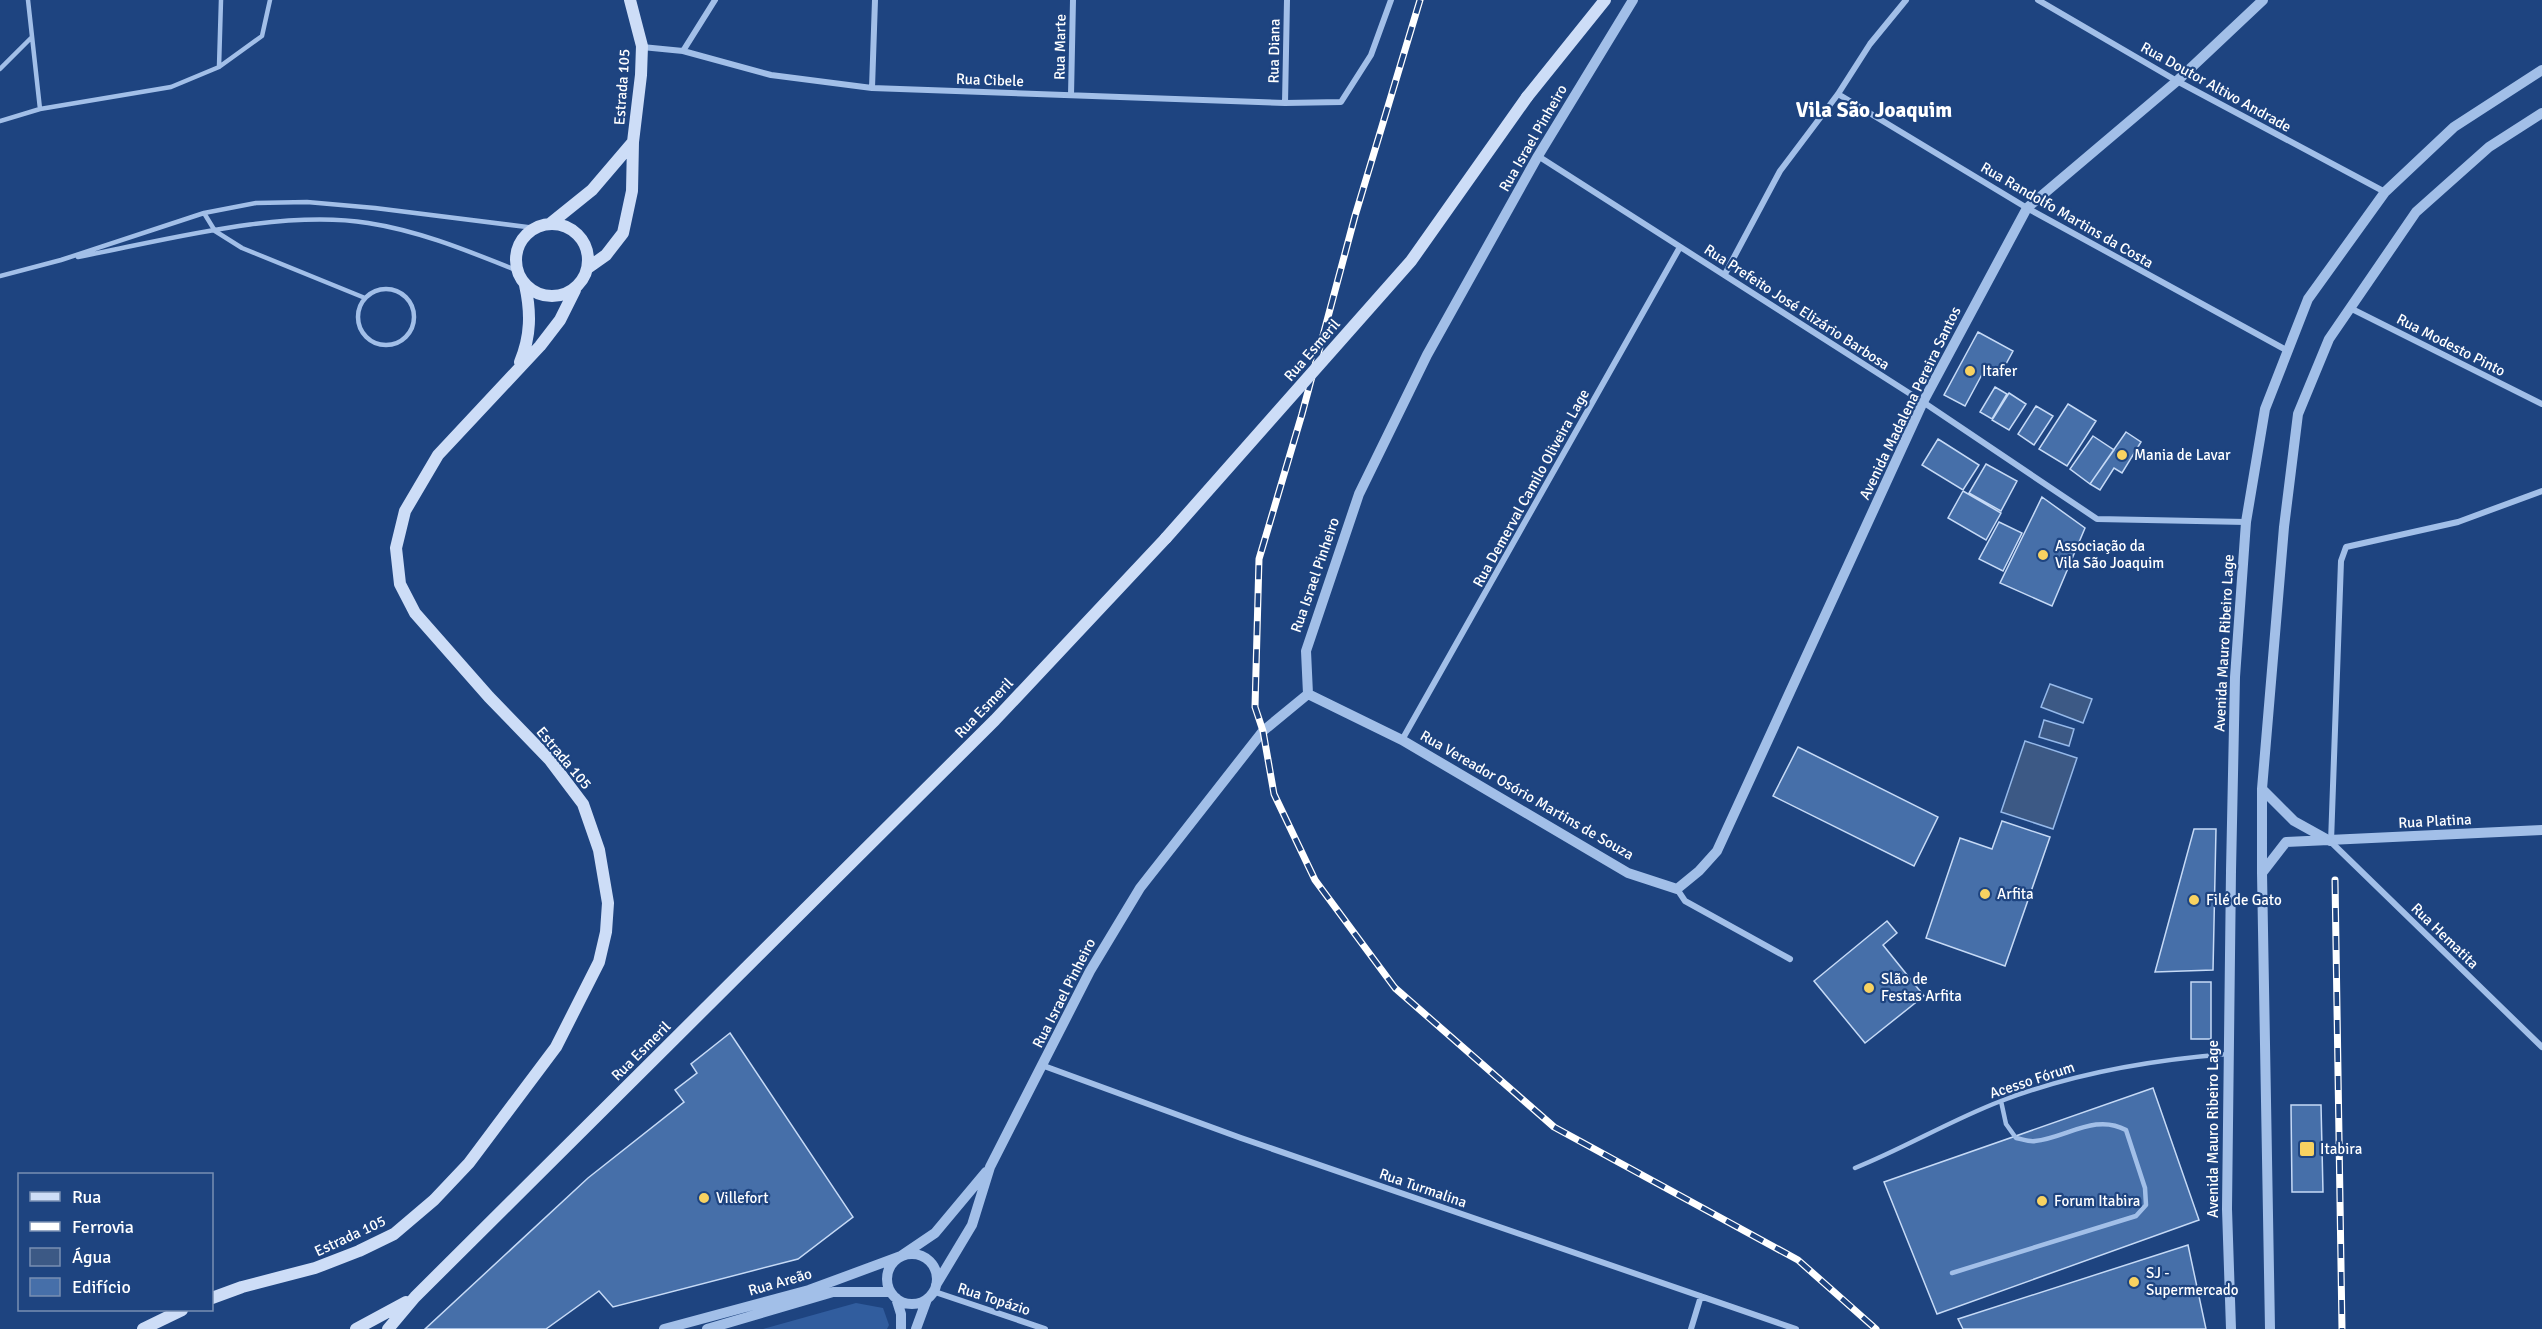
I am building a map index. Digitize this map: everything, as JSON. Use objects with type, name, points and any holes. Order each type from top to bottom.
[{"type":"main road","name":"Estrada 105","points":[[589,267],[606,255],[623,233],[632,191],[633,142],[642,46],[630,0]]},
{"type":"main road","name":"Rua Esmeril","points":[[415,1297],[995,720],[1166,538],[1411,261],[1527,97],[1605,0]]},
{"type":"main road","name":"Estrada 105","points":[[551,223],[592,190],[633,142]]},
{"type":"main road","points":[[551,223],[567,227],[580,236],[588,251],[589,267],[584,279],[575,290],[558,297],[540,295],[525,285],[516,270],[516,254],[522,238],[535,228],[551,223]]},
{"type":"main road","name":"Estrada 105","points":[[517,369],[525,349],[529,327],[529,305],[525,285]]},
{"type":"main road","name":"Estrada 105","points":[[213,1298],[242,1287],[315,1268],[359,1251],[394,1234],[434,1200],[469,1163],[556,1047],[599,962],[606,932],[607,894],[599,850],[583,804],[549,759],[489,697],[415,613],[400,584],[396,548],[405,511],[438,455],[540,346],[560,320],[575,290]]},
{"type":"main road","points":[[356,1329],[415,1297]]},
{"type":"main road","points":[[388,1329],[415,1297]]},
{"type":"main road","points":[[142,1329],[180,1311]]},
{"type":"street","points":[[683,51],[715,0]]},
{"type":"street","points":[[872,87],[875,0]]},
{"type":"street","name":"Rua Marte","points":[[1071,95],[1074,0]]},
{"type":"street","name":"Rua Diana","points":[[1285,103],[1287,0]]},
{"type":"street","name":"Rua Cibele","points":[[642,46],[683,51],[771,75],[872,87],[1285,103],[1341,102],[1371,55],[1391,0]]},
{"type":"street","name":"Rua Israel Pinheiro","points":[[916,1329],[933,1292],[972,1224],[990,1167],[1044,1066],[1090,971],[1140,888],[1263,731],[1308,694],[1306,651],[1359,494],[1427,355],[1538,156],[1633,0]]},
{"type":"street","points":[[1725,274],[1780,171],[1838,94],[1870,44],[1906,0]]},
{"type":"street","name":"Rua Doutor Altivo Andrade","points":[[2038,0],[2177,81],[2385,192]]},
{"type":"street","name":"Avenida Madalena Pereira Santos","points":[[1677,889],[1699,871],[1717,851],[1923,402],[2026,208],[2177,81],[2263,0]]},
{"type":"street","name":"Avenida Mauro Ribeiro Lage","points":[[2231,1329],[2227,1209],[2235,677],[2246,522],[2265,409],[2308,300],[2385,192],[2454,127],[2542,70]]},
{"type":"street","name":"Rua Randolfo Martins da Costa","points":[[1838,94],[2026,208],[2288,351]]},
{"type":"street","points":[[2270,1329],[2262,789],[2284,527],[2298,414],[2329,339],[2416,212],[2488,147],[2542,113]]},
{"type":"street","name":"Rua Prefeito José Elizário Barbosa","points":[[1538,156],[1923,402],[2097,519],[2246,522]]},
{"type":"street","name":"Rua Demerval Camilo Oliveira Lage","points":[[1402,740],[1680,247]]},
{"type":"street","name":"Rua Modesto Pinto","points":[[2350,308],[2542,405]]},
{"type":"street","points":[[2262,789],[2294,821],[2331,842],[2342,561],[2346,547],[2458,522],[2542,491]]},
{"type":"street","name":"Rua Vereador Osório Martins de Souza","points":[[1308,694],[1402,740],[1628,873],[1677,889],[1685,901],[1790,959]]},
{"type":"street","name":"Rua Platina","points":[[2262,873],[2286,842],[2331,842],[2542,830]]},
{"type":"street","name":"Rua Hematita","points":[[2331,842],[2542,1047]]},
{"type":"street","name":"Rua Turmalina","points":[[1044,1066],[1240,1138],[1796,1329]]},
{"type":"street","name":"Rua Israel Pinheiro","points":[[901,1256],[935,1233],[990,1167]]},
{"type":"street","points":[[893,1295],[912,1304],[933,1292],[935,1269],[925,1257],[917,1254],[901,1256],[890,1268],[887,1284],[901,1314],[901,1329]]},
{"type":"street","name":"Rua Areão","points":[[664,1329],[809,1290],[901,1256]]},
{"type":"street","name":"Rua Areão","points":[[708,1329],[833,1292],[893,1295]]},
{"type":"street","name":"Rua Topázio","points":[[933,1292],[1045,1329]]},
{"type":"street","points":[[1691,1329],[1701,1296]]},
{"type":"lane","points":[[28,0],[40,108]]},
{"type":"lane","points":[[219,68],[221,0]]},
{"type":"lane","points":[[0,121],[40,108],[171,87],[219,68],[262,36],[270,0]]},
{"type":"lane","points":[[0,69],[32,37]]},
{"type":"lane","points":[[0,276],[61,260],[204,213],[256,203],[307,202],[375,208],[535,228]]},
{"type":"lane","points":[[204,213],[215,231],[242,248],[365,298]]},
{"type":"lane","points":[[61,260],[215,231],[303,219],[368,222],[438,239],[516,270]]},
{"type":"lane","points":[[378,290],[395,290],[402,294],[412,306],[414,314],[411,330],[407,336],[393,345],[370,341],[359,328],[358,321],[360,305],[365,298],[378,290]]},
{"type":"lane","name":"Acesso Fórum","points":[[1855,1168],[2001,1101],[2079,1077],[2125,1066],[2228,1054]]},
{"type":"lane","points":[[1952,1273],[2136,1216],[2146,1205],[2145,1188],[2126,1130],[2114,1124],[2100,1123],[2033,1142],[2016,1138],[2006,1124],[2001,1101]]},
{"type":"shaded area","points":[[856,1303],[883,1308],[889,1325],[887,1329],[763,1329]]},
{"type":"water","points":[[2050,684],[2092,699],[2083,723],[2041,707]]},
{"type":"water","points":[[2044,720],[2074,729],[2069,746],[2039,737]]},
{"type":"water","points":[[2025,741],[2077,758],[2053,829],[2001,812]]},
{"type":"building","name":"Itafer","points":[[1978,332],[2013,351],[2000,375],[1986,367],[1965,406],[1944,395]]},
{"type":"building","points":[[1995,387],[2007,394],[1992,419],[1980,412]]},
{"type":"building","points":[[2009,393],[2026,404],[2009,430],[1992,420]]},
{"type":"building","points":[[2068,404],[2096,421],[2067,466],[2039,449]]},
{"type":"building","points":[[2036,406],[2053,416],[2034,445],[2018,434]]},
{"type":"building","name":"Mania de Lavar","points":[[2126,432],[2141,442],[2122,473],[2114,468],[2100,490],[2090,484]]},
{"type":"building","points":[[2093,436],[2114,450],[2090,484],[2070,469]]},
{"type":"building","points":[[1938,439],[1979,465],[1963,490],[1922,465]]},
{"type":"building","points":[[1986,464],[2017,481],[2001,511],[1969,493]]},
{"type":"building","points":[[1963,491],[2001,513],[1986,540],[1948,518]]},
{"type":"building","name":"Associação da Vila São Joaquim","points":[[2042,497],[2085,528],[2052,606],[2000,583]]},
{"type":"building","points":[[1999,522],[2022,533],[2003,571],[1979,559]]},
{"type":"building","points":[[1798,747],[1938,817],[1914,866],[1773,796]]},
{"type":"building","name":"Arfita","points":[[2002,821],[2050,837],[2005,966],[1926,938],[1960,838],[1992,849]]},
{"type":"building","name":"Filé de Gato","points":[[2194,829],[2216,829],[2213,970],[2155,972]]},
{"type":"building","name":"Slão de Festas Arfita","points":[[1887,921],[1897,933],[1883,945],[1924,996],[1865,1043],[1814,981]]},
{"type":"building","points":[[2191,982],[2211,982],[2211,1039],[2191,1039]]},
{"type":"building","name":"Villefort","points":[[730,1033],[853,1217],[798,1259],[613,1307],[599,1291],[546,1329],[425,1329],[588,1178],[684,1102],[675,1090],[697,1073],[691,1064]]},
{"type":"building","name":"Forum Itabira","points":[[2153,1088],[2199,1220],[1937,1314],[1884,1182]]},
{"type":"building","name":"Itabira","points":[[2291,1105],[2321,1105],[2323,1192],[2292,1192]]},
{"type":"building","name":"SJ - Supermercado","points":[[2188,1245],[2206,1329],[1963,1329],[1958,1319]]},
{"type":"railway","points":[[1420,0],[1355,216],[1302,414],[1259,559],[1255,707],[1263,731],[1274,794],[1315,880],[1395,988],[1554,1127],[1798,1260],[1876,1329]]},
{"type":"railway","points":[[2335,880],[2342,1329]]},
{"type":"place","name":"Itafer","points":[[1970,371]]},
{"type":"place","name":"Mania de Lavar","points":[[2122,455]]},
{"type":"place","name":"Associação da Vila São Joaquim","points":[[2043,555]]},
{"type":"place","name":"Arfita","points":[[1985,894]]},
{"type":"place","name":"Filé de Gato","points":[[2194,900]]},
{"type":"place","name":"Slão de Festas Arfita","points":[[1869,988]]},
{"type":"place","name":"Itabira","points":[[2307,1149]]},
{"type":"place","name":"Villefort","points":[[704,1198]]},
{"type":"place","name":"Forum Itabira","points":[[2042,1201]]},
{"type":"place","name":"SJ - Supermercado","points":[[2134,1282]]},
{"type":"district","name":"Vila São Joaquim","points":[[1874,110]]}]
